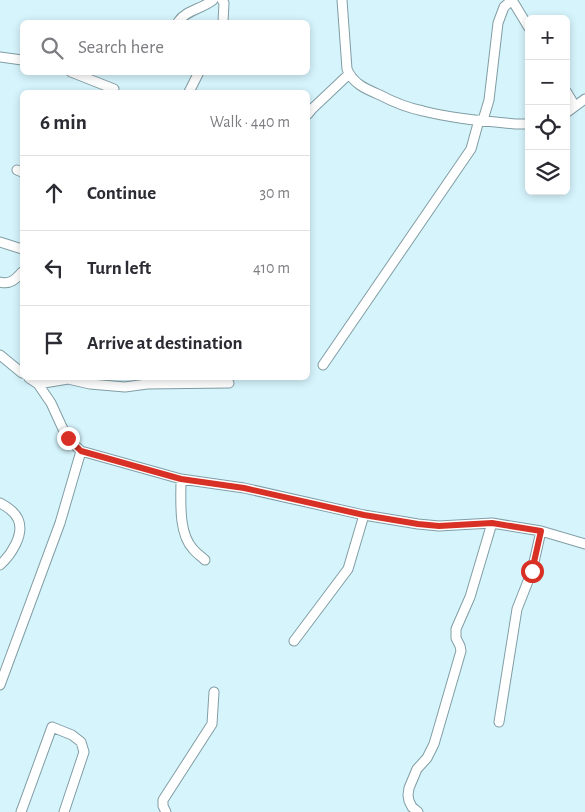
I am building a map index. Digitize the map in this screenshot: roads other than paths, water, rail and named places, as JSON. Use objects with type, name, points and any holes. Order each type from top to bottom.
[{"type":"street","points":[[180,20],[186,14],[213,0]]},
{"type":"street","points":[[342,0],[346,64],[349,74],[366,89],[421,111],[438,115],[525,124]]},
{"type":"street","points":[[323,365],[471,149],[489,100],[498,23],[504,7],[512,0],[525,21]]},
{"type":"street","points":[[224,20],[225,1]]},
{"type":"street","points":[[0,57],[20,60]]},
{"type":"street","points":[[310,112],[349,74]]},
{"type":"street","points":[[78,75],[114,89]]},
{"type":"street","points":[[190,90],[198,75]]},
{"type":"street","points":[[570,98],[575,106]]},
{"type":"street","points":[[570,110],[585,99]]},
{"type":"street","points":[[0,242],[20,248]]},
{"type":"street","points":[[0,282],[3,284],[12,282],[20,274]]},
{"type":"street","points":[[0,355],[20,371]]},
{"type":"street","points":[[32,380],[38,384],[51,403],[68,438],[81,451],[181,479],[244,488],[364,515],[439,526],[492,523],[541,531],[585,544]]},
{"type":"street","points":[[38,384],[62,380]]},
{"type":"street","points":[[72,380],[90,384],[125,387],[147,384],[229,383]]},
{"type":"street","points":[[0,686],[60,523],[81,451]]},
{"type":"street","points":[[181,479],[182,523],[186,537],[192,548],[205,560]]},
{"type":"street","points":[[0,503],[13,512],[17,518],[20,531],[11,552],[0,565]]},
{"type":"street","points":[[294,640],[348,569],[364,515]]},
{"type":"street","points":[[418,812],[410,804],[408,792],[416,769],[431,751],[436,738],[461,651],[456,638],[456,629],[470,597],[492,523]]},
{"type":"street","points":[[499,722],[517,609],[532,571],[541,531]]},
{"type":"street","points":[[166,812],[163,806],[164,798],[212,724],[214,692]]},
{"type":"street","points":[[21,812],[52,727],[81,742],[84,752],[64,812]]}]
